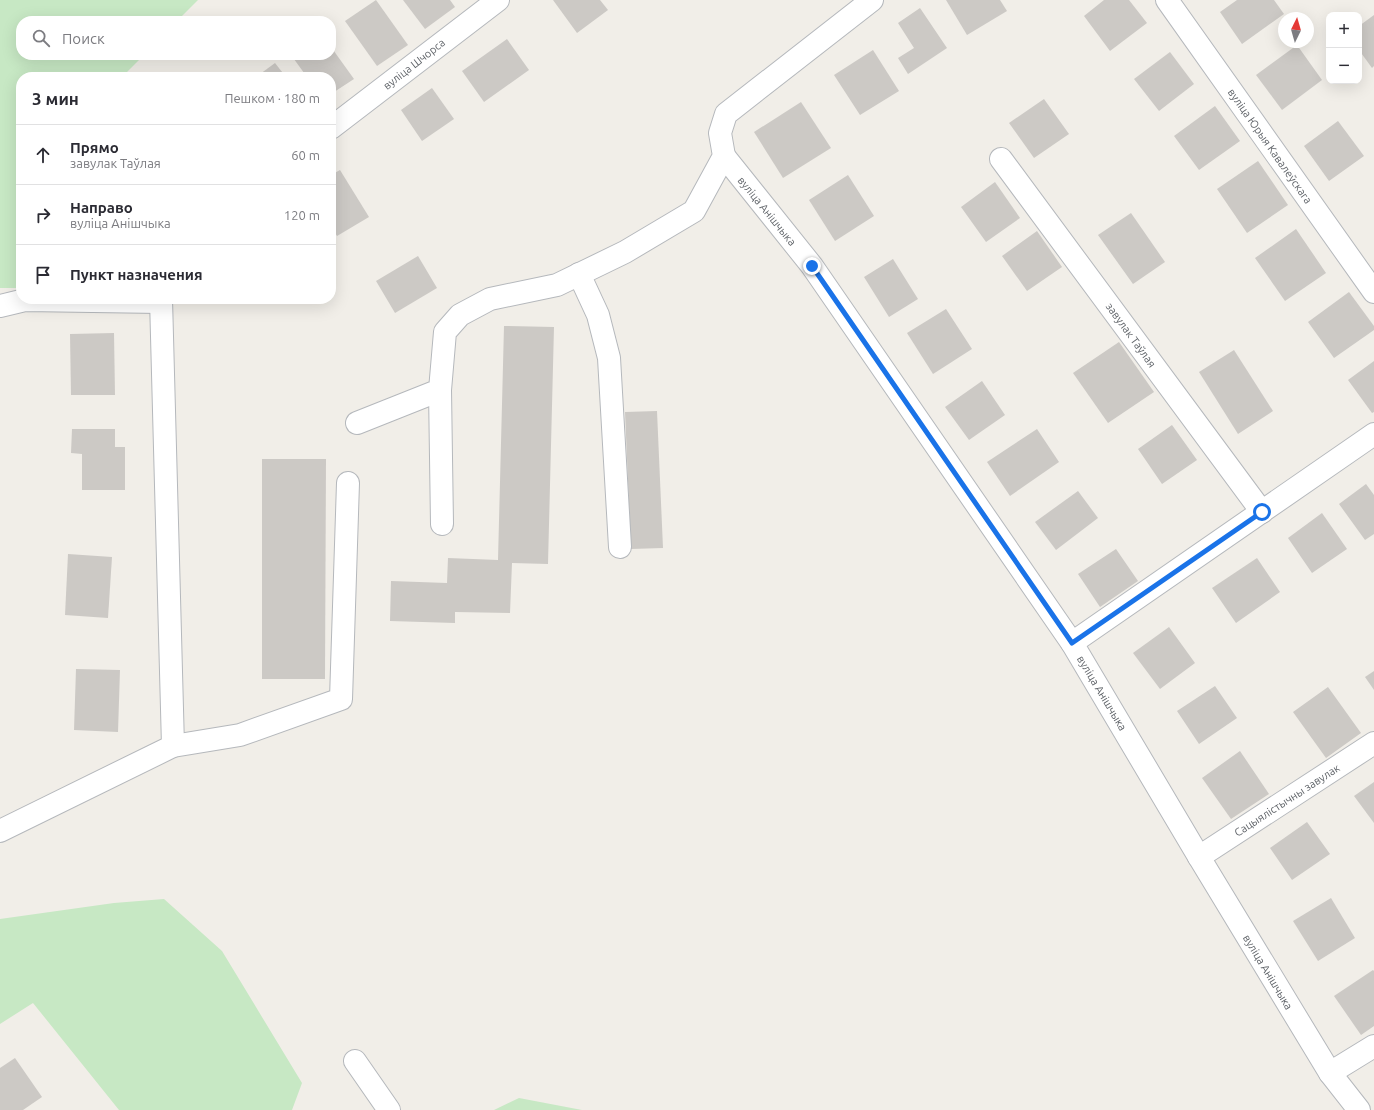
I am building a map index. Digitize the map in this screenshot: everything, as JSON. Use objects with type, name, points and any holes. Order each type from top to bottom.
[{"type":"street","name":"вуліца Шчорса","points":[[336,124],[498,0]]},
{"type":"street","points":[[442,524],[440,390],[445,332],[460,315],[490,299],[557,285],[625,252],[694,211],[724,156],[720,133],[726,114],[872,0]]},
{"type":"street","name":"вуліца Юрыя Кавалеўскага","points":[[1167,0],[1374,292]]},
{"type":"street","name":"вуліца Анішчыка","points":[[724,156],[812,266],[1072,643],[1199,857],[1330,1073],[1359,1110]]},
{"type":"street","name":"завулак Таўлая","points":[[1001,159],[1262,512]]},
{"type":"street","points":[[579,274],[598,315],[609,358],[620,546]]},
{"type":"street","points":[[0,306],[16,302]]},
{"type":"street","points":[[161,304],[173,746]]},
{"type":"street","points":[[357,423],[440,390]]},
{"type":"street","points":[[1072,643],[1374,434]]},
{"type":"street","points":[[0,831],[173,746],[240,735],[341,698],[348,483]]},
{"type":"street","name":"Сацыялістычны завулак","points":[[1199,857],[1374,743]]},
{"type":"street","points":[[1330,1073],[1374,1046]]},
{"type":"street","points":[[355,1060],[389,1110]]},
{"type":"green space","points":[[0,0],[198,0],[182,16],[16,16],[16,60],[139,60],[127,72],[16,72],[16,288],[0,288]]},
{"type":"green space","points":[[164,899],[222,951],[302,1083],[292,1110],[119,1110],[33,1003],[0,1024],[0,919],[114,903]]},
{"type":"green space","points":[[519,1098],[582,1110],[494,1110]]},
{"type":"building","points":[[376,0],[408,45],[377,66],[345,21]]},
{"type":"building","points":[[403,0],[450,0],[455,7],[425,29]]},
{"type":"building","points":[[553,0],[600,0],[608,10],[577,33]]},
{"type":"building","points":[[946,0],[1000,0],[1007,11],[967,35]]},
{"type":"building","points":[[1104,0],[1129,0],[1147,23],[1110,51],[1084,16]]},
{"type":"building","points":[[1237,0],[1274,0],[1283,12],[1278,12],[1278,18],[1242,44],[1220,12]]},
{"type":"building","points":[[920,8],[947,48],[908,74],[898,58],[914,48],[898,23]]},
{"type":"building","points":[[1374,15],[1374,66],[1372,68],[1362,54],[1362,24]]},
{"type":"building","points":[[507,39],[529,70],[484,102],[462,71]]},
{"type":"building","points":[[1293,48],[1299,48],[1322,80],[1282,110],[1256,75]]},
{"type":"building","points":[[873,50],[899,91],[860,115],[834,75]]},
{"type":"building","points":[[1170,52],[1194,84],[1159,111],[1134,79]]},
{"type":"building","points":[[336,54],[354,79],[336,91],[336,72],[303,72],[295,60],[336,60]]},
{"type":"building","points":[[275,63],[282,72],[263,72]]},
{"type":"building","points":[[432,88],[454,119],[422,141],[401,110]]},
{"type":"building","points":[[1044,99],[1069,134],[1034,158],[1009,123]]},
{"type":"building","points":[[801,102],[831,148],[783,178],[754,132]]},
{"type":"building","points":[[1215,106],[1240,141],[1199,170],[1174,136]]},
{"type":"building","points":[[1338,121],[1364,156],[1329,181],[1304,146]]},
{"type":"building","points":[[1258,161],[1288,205],[1247,233],[1217,189]]},
{"type":"building","points":[[340,170],[369,217],[337,236],[336,234],[336,172]]},
{"type":"building","points":[[848,175],[874,216],[835,241],[809,200]]},
{"type":"building","points":[[995,182],[1020,218],[986,242],[961,207]]},
{"type":"building","points":[[1131,213],[1165,262],[1133,284],[1098,235]]},
{"type":"building","points":[[1296,229],[1326,273],[1285,301],[1255,258]]},
{"type":"building","points":[[1037,231],[1062,267],[1027,291],[1002,256]]},
{"type":"building","points":[[418,256],[437,288],[395,313],[376,281]]},
{"type":"building","points":[[893,259],[918,299],[889,317],[864,277]]},
{"type":"building","points":[[1349,292],[1374,326],[1374,330],[1334,358],[1308,322]]},
{"type":"building","points":[[946,309],[972,349],[933,374],[907,333]]},
{"type":"building","points":[[504,326],[554,327],[548,564],[512,563],[510,613],[455,612],[455,623],[390,621],[391,581],[447,583],[448,558],[498,560]]},
{"type":"building","points":[[114,333],[115,395],[71,395],[70,334]]},
{"type":"building","points":[[1119,342],[1154,392],[1108,423],[1073,373]]},
{"type":"building","points":[[1234,350],[1273,411],[1238,434],[1199,372]]},
{"type":"building","points":[[1374,361],[1374,412],[1372,413],[1348,380]]},
{"type":"building","points":[[982,381],[1005,415],[969,440],[945,407]]},
{"type":"building","points":[[657,411],[663,548],[631,549],[625,412]]},
{"type":"building","points":[[1172,425],[1197,460],[1162,484],[1138,449]]},
{"type":"building","points":[[72,429],[115,429],[115,447],[125,447],[125,490],[82,490],[82,454],[71,453]]},
{"type":"building","points":[[1037,429],[1059,462],[1010,496],[987,462]]},
{"type":"building","points":[[262,459],[326,459],[325,679],[262,679]]},
{"type":"building","points":[[1366,484],[1374,495],[1374,534],[1365,540],[1339,504]]},
{"type":"building","points":[[1078,491],[1098,518],[1056,550],[1035,522]]},
{"type":"building","points":[[1322,513],[1347,549],[1312,573],[1288,538]]},
{"type":"building","points":[[1116,549],[1138,581],[1100,607],[1078,574]]},
{"type":"building","points":[[68,554],[112,557],[108,618],[65,615]]},
{"type":"building","points":[[1257,558],[1280,592],[1236,623],[1212,588]]},
{"type":"building","points":[[1169,627],[1195,663],[1160,689],[1133,653]]},
{"type":"building","points":[[76,669],[120,670],[118,732],[74,730]]},
{"type":"building","points":[[1374,671],[1374,690],[1365,677]]},
{"type":"building","points":[[1215,686],[1237,718],[1199,744],[1177,711]]},
{"type":"building","points":[[1328,687],[1361,733],[1326,758],[1293,712]]},
{"type":"building","points":[[1240,751],[1269,794],[1231,819],[1202,778]]},
{"type":"building","points":[[1374,782],[1374,823],[1354,796]]},
{"type":"building","points":[[1307,822],[1330,854],[1292,880],[1270,848]]},
{"type":"building","points":[[1331,898],[1355,938],[1318,961],[1293,921]]},
{"type":"building","points":[[1373,970],[1374,1026],[1361,1035],[1334,996]]},
{"type":"building","points":[[15,1058],[42,1097],[23,1110],[0,1110],[0,1068]]},
{"type":"route","points":[[812,266],[1072,643],[1262,512]]}]
